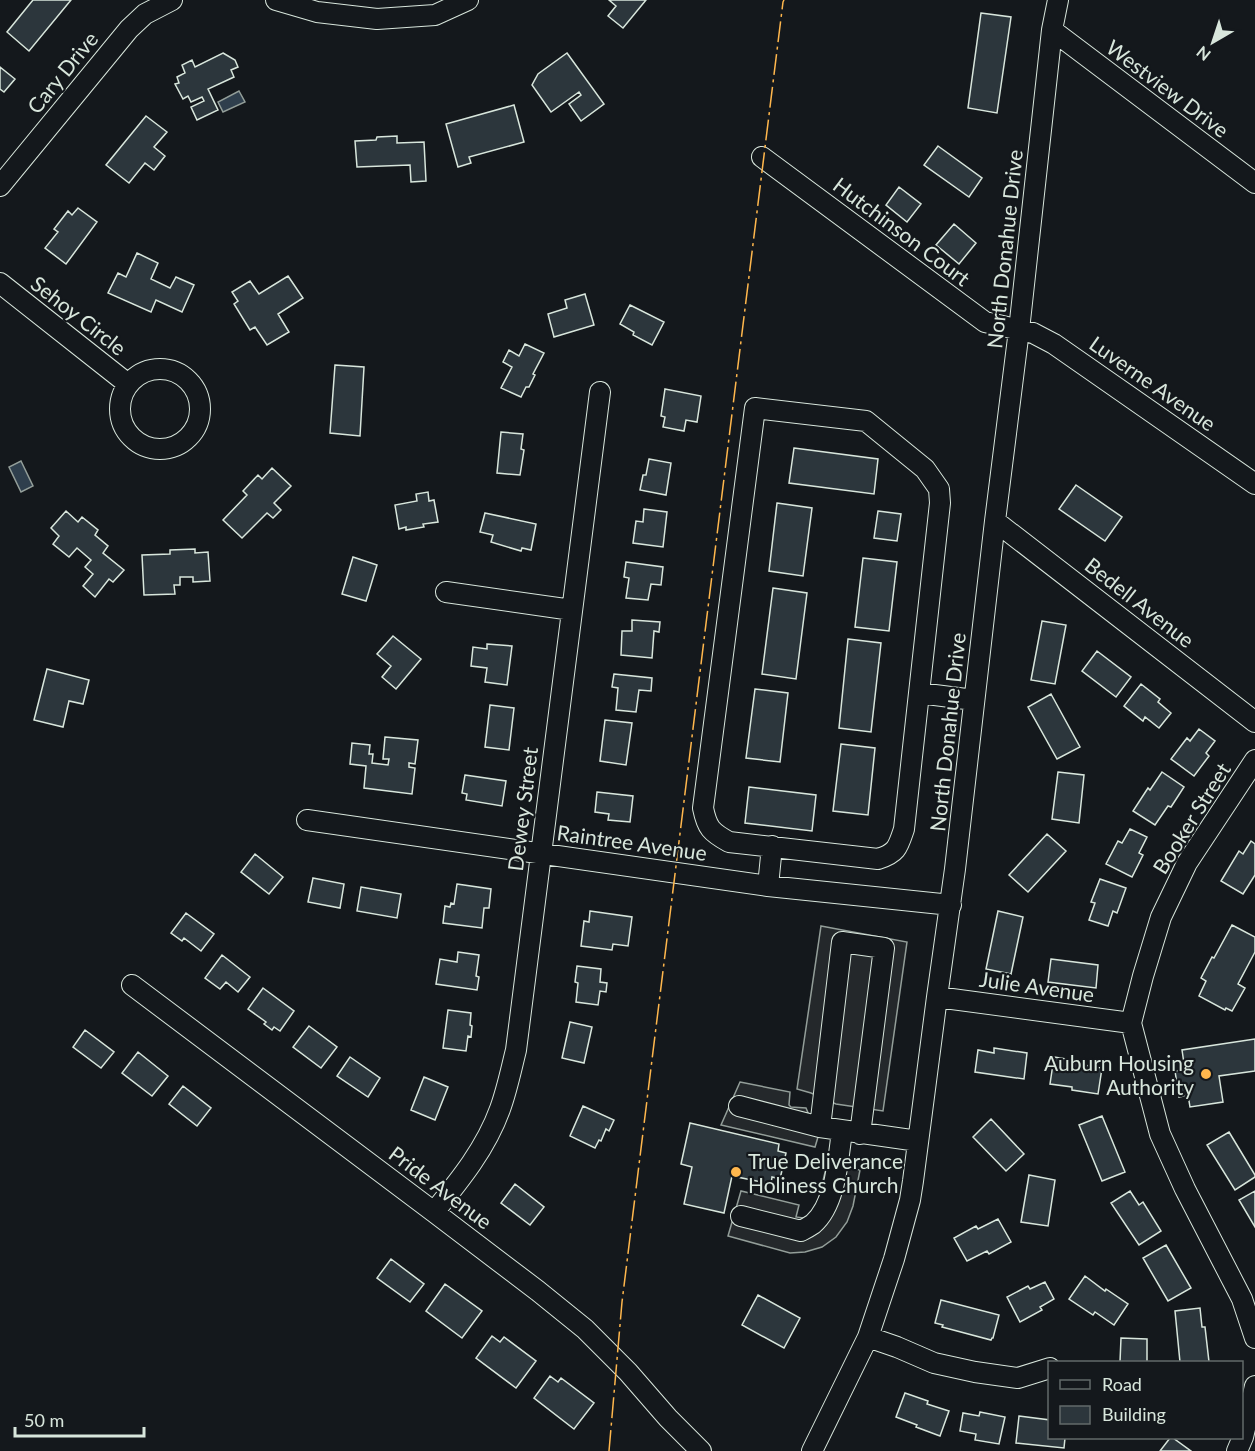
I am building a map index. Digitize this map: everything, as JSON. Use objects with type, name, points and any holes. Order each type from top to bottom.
[{"type":"street","name":"Cary Drive","points":[[0,186],[129,29],[145,14],[172,0]]},
{"type":"street","points":[[276,0],[317,12],[377,19],[435,15],[468,0]]},
{"type":"street","name":"North Donahue Drive","points":[[812,1451],[868,1337],[910,1200],[951,905],[1052,30],[1058,0]]},
{"type":"street","name":"Westview Drive","points":[[1052,30],[1255,183]]},
{"type":"street","name":"Hutchinson Court","points":[[762,158],[985,322],[1019,330]]},
{"type":"street","name":"Sehoy Circle","points":[[0,283],[128,384]]},
{"type":"street","name":"Luverne Avenue","points":[[1019,330],[1033,333],[1054,344],[1255,484]]},
{"type":"street","name":"Sehoy Circle","points":[[163,369],[176,372],[187,379],[196,390],[200,403],[200,416],[187,440],[176,447],[163,450],[138,443],[128,434],[121,422],[119,409],[121,396],[128,384],[137,375],[150,370],[163,369]]},
{"type":"street","name":"Dewey Street","points":[[434,1212],[482,1149],[500,1110],[516,1050],[600,392]]},
{"type":"street","points":[[755,408],[866,421],[925,469],[939,489],[940,503],[904,829],[899,845],[891,855],[878,859],[772,846],[729,842],[715,834],[706,821],[703,808],[755,408]]},
{"type":"street","name":"Bedell Avenue","points":[[995,521],[1255,722]]},
{"type":"street","points":[[446,592],[572,610]]},
{"type":"street","points":[[919,693],[974,700]]},
{"type":"street","name":"Booker Street","points":[[1255,760],[1187,863],[1158,927],[1131,1023],[1160,1134],[1185,1189],[1242,1299],[1255,1338]]},
{"type":"street","name":"Raintree Avenue","points":[[307,820],[768,886],[951,905]]},
{"type":"street","points":[[768,886],[772,846]]},
{"type":"street","points":[[741,1216],[801,1231],[813,1224],[825,1210],[851,1132],[884,948],[842,942],[820,1127]]},
{"type":"street","name":"Pride Avenue","points":[[132,985],[434,1212],[585,1329],[701,1451]]},
{"type":"street","name":"Julie Avenue","points":[[937,997],[1131,1023]]},
{"type":"street","points":[[739,1106],[820,1127],[918,1141]]},
{"type":"street","points":[[868,1337],[934,1363],[975,1372],[1018,1378],[1048,1369]]},
{"type":"street","points":[[1243,1437],[1255,1386]]},
{"type":"shaded area","points":[[821,926],[907,942],[883,1111],[836,1104],[797,1089]]},
{"type":"shaded area","points":[[740,1082],[790,1092],[789,1105],[791,1107],[806,1108],[818,1137],[815,1147],[721,1125]]},
{"type":"shaded area","points":[[827,1164],[860,1170],[853,1206],[847,1222],[836,1237],[822,1247],[790,1253],[728,1236],[741,1191],[799,1205],[796,1217],[809,1217],[816,1210]]},
{"type":"water","points":[[239,91],[245,102],[223,112],[218,102]]},
{"type":"water","points":[[21,461],[33,486],[21,492],[9,467]]},
{"type":"building","points":[[33,0],[71,0],[29,51],[7,32]]},
{"type":"building","points":[[609,0],[646,0],[623,28],[608,16],[616,6]]},
{"type":"building","points":[[981,13],[1011,17],[997,113],[968,108]]},
{"type":"building","points":[[223,53],[235,60],[238,67],[231,70],[234,77],[208,89],[218,110],[197,120],[191,107],[204,101],[202,97],[191,102],[188,96],[183,99],[175,84],[179,83],[177,77],[185,73],[182,65],[192,60],[195,67]]},
{"type":"building","points":[[567,53],[604,104],[581,121],[569,104],[581,95],[579,92],[551,112],[532,85],[538,74]]},
{"type":"building","points":[[0,67],[15,79],[4,92],[0,89]]},
{"type":"building","points":[[514,105],[524,142],[469,157],[471,163],[458,167],[446,124]]},
{"type":"building","points":[[146,116],[167,132],[154,147],[165,156],[154,170],[145,163],[129,183],[106,165]]},
{"type":"building","points":[[397,136],[397,143],[424,142],[426,181],[411,182],[410,165],[357,167],[355,141]]},
{"type":"building","points":[[938,146],[982,178],[969,197],[924,165]]},
{"type":"building","points":[[899,187],[921,204],[907,222],[886,205]]},
{"type":"building","points":[[78,208],[97,222],[66,264],[45,248],[58,232],[54,229],[68,211],[72,215]]},
{"type":"building","points":[[954,224],[976,243],[959,264],[936,245]]},
{"type":"building","points":[[137,253],[158,263],[151,279],[170,288],[176,277],[194,285],[182,312],[156,300],[151,312],[108,293],[118,273],[126,277]]},
{"type":"building","points":[[288,276],[303,298],[278,314],[289,332],[267,345],[255,327],[250,330],[234,304],[238,301],[232,292],[250,281],[259,294]]},
{"type":"building","points":[[585,294],[594,325],[554,337],[548,314],[567,308],[565,300]]},
{"type":"building","points":[[630,305],[664,322],[652,345],[633,335],[634,332],[620,324]]},
{"type":"building","points":[[525,344],[544,353],[529,387],[526,387],[521,397],[501,388],[512,367],[503,362],[509,350],[519,356]]},
{"type":"building","points":[[335,365],[364,367],[360,436],[330,433]]},
{"type":"building","points":[[665,389],[701,396],[697,422],[686,420],[684,431],[663,427],[665,417],[661,416]]},
{"type":"building","points":[[501,432],[523,434],[521,449],[524,450],[520,475],[497,473]]},
{"type":"building","points":[[794,448],[878,459],[874,494],[789,483]]},
{"type":"building","points":[[649,459],[671,463],[666,495],[640,490]]},
{"type":"building","points":[[272,468],[291,486],[274,503],[281,510],[273,518],[267,513],[242,538],[223,520],[247,495],[243,491],[258,475],[262,479]]},
{"type":"building","points":[[1076,485],[1122,517],[1105,541],[1059,509]]},
{"type":"building","points":[[428,492],[429,501],[434,500],[438,522],[423,524],[424,527],[399,529],[395,505],[417,501],[416,494]]},
{"type":"building","points":[[777,503],[812,508],[803,576],[769,571]]},
{"type":"building","points":[[644,509],[667,512],[663,547],[633,543],[636,521],[643,522]]},
{"type":"building","points":[[66,511],[78,522],[82,517],[98,530],[95,535],[108,546],[103,553],[124,570],[113,582],[109,579],[95,597],[83,586],[93,574],[85,567],[91,560],[77,548],[69,557],[53,544],[59,536],[51,528]]},
{"type":"building","points":[[878,511],[901,514],[897,541],[874,538]]},
{"type":"building","points":[[485,513],[536,524],[531,550],[522,548],[521,551],[491,542],[493,535],[480,532]]},
{"type":"building","points":[[195,549],[195,553],[208,552],[210,581],[193,582],[193,577],[180,577],[180,585],[174,585],[175,594],[144,595],[142,555],[170,554],[170,550]]},
{"type":"building","points":[[353,557],[377,565],[366,601],[342,594]]},
{"type":"building","points":[[863,558],[897,562],[889,631],[855,627]]},
{"type":"building","points":[[626,562],[663,567],[661,585],[651,584],[648,600],[626,598],[629,578],[624,577]]},
{"type":"building","points":[[773,588],[807,593],[796,679],[762,674]]},
{"type":"building","points":[[632,620],[660,622],[659,632],[654,631],[652,658],[621,655],[622,631],[632,631]]},
{"type":"building","points":[[1042,621],[1066,625],[1055,684],[1031,680]]},
{"type":"building","points":[[393,636],[421,659],[396,689],[382,677],[391,666],[377,654]]},
{"type":"building","points":[[848,639],[881,643],[871,732],[839,728]]},
{"type":"building","points":[[487,644],[512,646],[507,685],[485,682],[487,668],[471,666],[473,647],[487,649]]},
{"type":"building","points":[[1097,651],[1131,677],[1116,697],[1082,671]]},
{"type":"building","points":[[47,669],[89,680],[83,704],[69,701],[63,727],[34,720]]},
{"type":"building","points":[[614,674],[652,678],[651,691],[639,690],[636,712],[616,710],[618,688],[612,687]]},
{"type":"building","points":[[1141,684],[1160,699],[1158,702],[1171,713],[1159,728],[1145,717],[1143,721],[1124,706]]},
{"type":"building","points":[[755,689],[788,693],[780,762],[746,758]]},
{"type":"building","points":[[1051,694],[1080,747],[1057,759],[1028,707]]},
{"type":"building","points":[[490,705],[514,708],[509,750],[485,747]]},
{"type":"building","points":[[605,720],[632,723],[626,765],[600,761]]},
{"type":"building","points":[[1199,729],[1215,741],[1206,753],[1209,756],[1194,776],[1171,759],[1187,738],[1190,741]]},
{"type":"building","points":[[385,737],[418,740],[415,764],[409,763],[409,767],[415,768],[412,794],[364,788],[366,766],[350,764],[352,743],[370,745],[369,754],[373,754],[372,763],[388,765],[389,759],[383,759]]},
{"type":"building","points":[[841,744],[875,748],[868,815],[833,811]]},
{"type":"building","points":[[1058,772],[1084,775],[1079,823],[1052,819]]},
{"type":"building","points":[[1162,772],[1184,787],[1155,825],[1133,811]]},
{"type":"building","points":[[465,775],[506,781],[502,806],[466,800],[467,794],[462,793]]},
{"type":"building","points":[[749,787],[816,795],[812,831],[745,823]]},
{"type":"building","points":[[597,792],[633,796],[630,822],[608,820],[609,814],[595,812]]},
{"type":"building","points":[[1130,829],[1147,837],[1139,853],[1143,855],[1132,877],[1106,864],[1118,841],[1122,843]]},
{"type":"building","points":[[1047,834],[1066,851],[1028,892],[1009,875]]},
{"type":"building","points":[[1251,841],[1255,844],[1255,875],[1243,894],[1221,881],[1239,851],[1243,854]]},
{"type":"building","points":[[255,854],[283,877],[269,894],[241,872]]},
{"type":"building","points":[[313,878],[344,884],[340,908],[308,902]]},
{"type":"building","points":[[1100,879],[1126,888],[1117,913],[1113,911],[1108,926],[1089,920],[1095,903],[1091,902]]},
{"type":"building","points":[[457,884],[491,889],[489,908],[484,908],[482,928],[443,923],[445,906],[450,907],[451,903],[454,904]]},
{"type":"building","points":[[361,887],[401,894],[397,918],[357,911]]},
{"type":"building","points":[[590,911],[632,917],[628,946],[613,944],[612,950],[581,946],[584,921],[589,922]]},
{"type":"building","points":[[998,911],[1023,917],[1011,974],[986,969]]},
{"type":"building","points":[[186,913],[214,934],[201,951],[184,938],[182,941],[171,933]]},
{"type":"building","points":[[1232,925],[1255,937],[1255,952],[1238,984],[1245,988],[1232,1011],[1226,1008],[1225,1010],[1199,996],[1206,981],[1201,978]]},
{"type":"building","points":[[458,952],[479,955],[477,990],[436,984],[440,959],[457,962]]},
{"type":"building","points":[[222,955],[250,977],[238,992],[226,982],[220,989],[205,978]]},
{"type":"building","points":[[1051,959],[1098,965],[1096,988],[1048,982]]},
{"type":"building","points":[[577,966],[601,969],[600,982],[607,983],[606,992],[600,991],[598,1005],[576,1002]]},
{"type":"building","points":[[263,988],[294,1011],[280,1031],[274,1027],[272,1030],[264,1024],[266,1022],[248,1009]]},
{"type":"building","points":[[448,1010],[471,1013],[471,1037],[468,1036],[466,1051],[443,1048]]},
{"type":"building","points":[[570,1022],[592,1027],[584,1063],[562,1058]]},
{"type":"building","points":[[309,1026],[337,1047],[321,1068],[293,1047]]},
{"type":"building","points":[[85,1030],[114,1052],[101,1068],[73,1047]]},
{"type":"building","name":"Auburn Housing Authority","points":[[1255,1039],[1255,1071],[1219,1076],[1223,1102],[1190,1107],[1188,1095],[1179,1097],[1175,1071],[1185,1070],[1182,1050]]},
{"type":"building","points":[[994,1048],[1027,1053],[1024,1079],[975,1072],[978,1050],[994,1053]]},
{"type":"building","points":[[138,1052],[168,1076],[152,1096],[122,1073]]},
{"type":"building","points":[[350,1057],[380,1078],[368,1097],[337,1076]]},
{"type":"building","points":[[1054,1057],[1102,1068],[1098,1094],[1050,1084]]},
{"type":"building","points":[[424,1077],[448,1087],[435,1120],[411,1110]]},
{"type":"building","points":[[183,1086],[211,1108],[197,1126],[169,1104]]},
{"type":"building","points":[[583,1106],[614,1120],[609,1131],[606,1129],[595,1148],[570,1136]]},
{"type":"building","points":[[1102,1116],[1125,1172],[1102,1181],[1079,1125]]},
{"type":"building","points":[[991,1119],[1024,1154],[1006,1171],[973,1137]]},
{"type":"building","name":"True Deliverance Holiness Church","points":[[690,1123],[779,1144],[778,1151],[786,1153],[780,1179],[772,1177],[771,1184],[732,1176],[724,1213],[684,1204],[692,1167],[681,1164]]},
{"type":"building","points":[[1229,1132],[1255,1175],[1235,1190],[1207,1145]]},
{"type":"building","points":[[1029,1175],[1055,1180],[1048,1226],[1021,1222]]},
{"type":"building","points":[[515,1184],[544,1207],[530,1225],[501,1203]]},
{"type":"building","points":[[1130,1191],[1139,1205],[1143,1202],[1161,1231],[1139,1245],[1111,1203]]},
{"type":"building","points":[[1255,1191],[1255,1227],[1239,1200]]},
{"type":"building","points":[[998,1219],[1011,1242],[989,1254],[987,1251],[967,1261],[954,1238],[976,1226],[978,1229]]},
{"type":"building","points":[[1166,1245],[1191,1288],[1168,1301],[1143,1258]]},
{"type":"building","points":[[391,1259],[424,1284],[410,1302],[377,1278]]},
{"type":"building","points":[[1085,1276],[1128,1304],[1114,1325],[1095,1312],[1093,1315],[1069,1299]]},
{"type":"building","points":[[1045,1282],[1054,1299],[1040,1307],[1042,1310],[1020,1322],[1007,1297],[1028,1286],[1030,1289]]},
{"type":"building","points":[[445,1284],[482,1311],[462,1338],[426,1311]]},
{"type":"building","points":[[758,1295],[800,1318],[784,1348],[742,1325]]},
{"type":"building","points":[[941,1300],[999,1315],[993,1338],[991,1340],[935,1323]]},
{"type":"building","points":[[1200,1308],[1209,1361],[1180,1361],[1175,1311]]},
{"type":"building","points":[[492,1336],[500,1342],[504,1337],[536,1361],[516,1388],[476,1358]]},
{"type":"building","points":[[1121,1338],[1147,1339],[1147,1361],[1120,1361]]},
{"type":"building","points":[[550,1376],[558,1382],[561,1378],[594,1403],[574,1429],[534,1398]]},
{"type":"building","points":[[905,1393],[928,1401],[927,1404],[949,1411],[940,1436],[896,1417]]},
{"type":"building","points":[[980,1412],[1005,1417],[999,1444],[975,1440],[976,1434],[960,1431],[963,1413],[979,1416]]},
{"type":"building","points":[[1019,1416],[1048,1420],[1048,1439],[1065,1439],[1064,1448],[1016,1443]]},
{"type":"building","points":[[1169,1439],[1174,1439],[1191,1451],[1160,1451]]},
{"type":"power","points":[[609,1451],[622,1302],[784,0]]},
{"type":"place","name":"Auburn Housing Authority","points":[[1206,1074]]},
{"type":"place","name":"True Deliverance Holiness Church","points":[[736,1172]]}]
